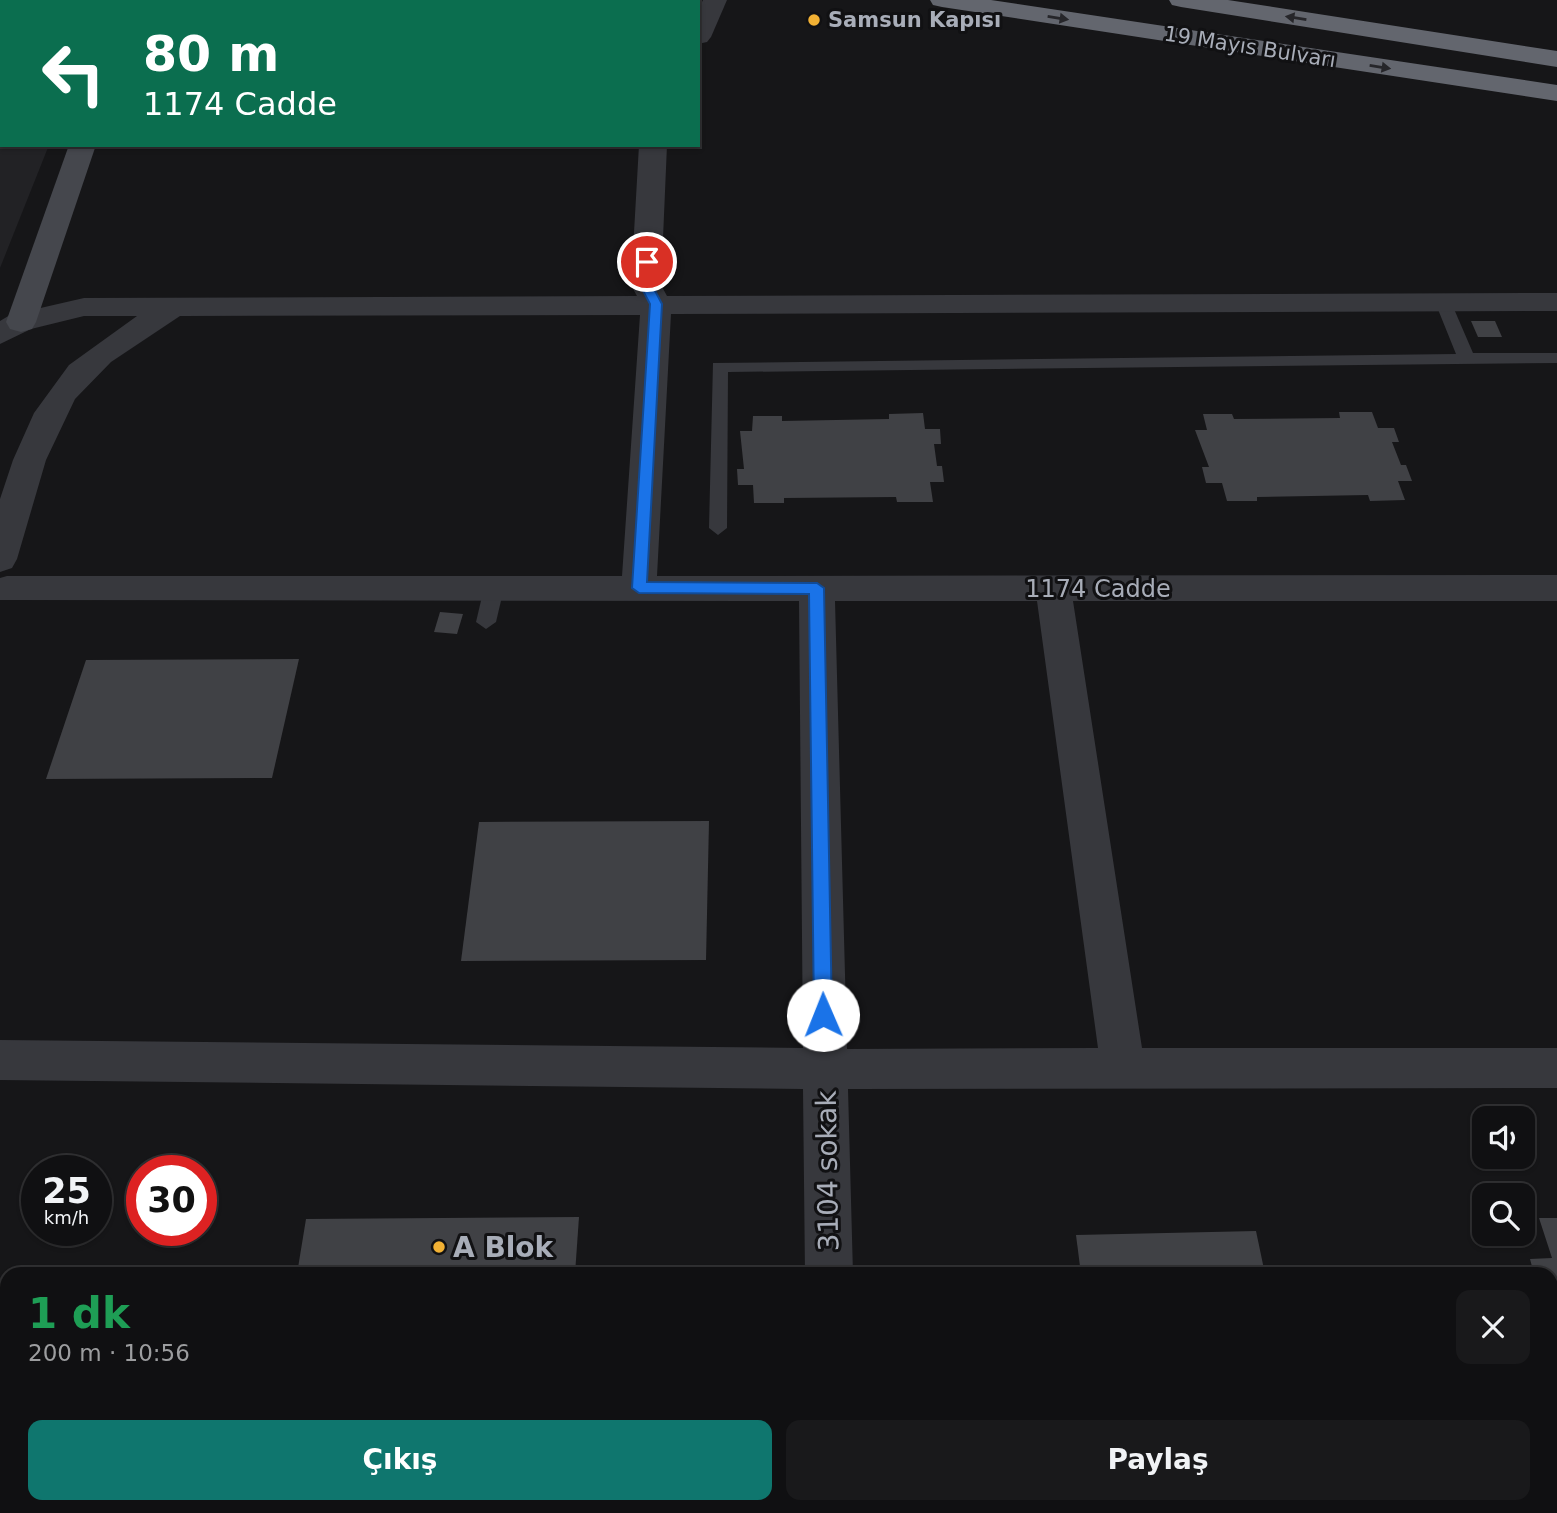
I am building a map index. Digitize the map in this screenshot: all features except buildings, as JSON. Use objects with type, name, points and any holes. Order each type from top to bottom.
[{"type":"highway","name":"19 Mayıs Bulvarı","points":[[942,0],[1557,93]]},
{"type":"highway","name":"19 Mayıs Bulvarı","points":[[1181,0],[1557,59]]},
{"type":"highway","points":[[1307,0],[1557,40]]},
{"type":"highway","points":[[1361,28],[1557,47]]},
{"type":"street","points":[[700,33],[715,0]]},
{"type":"street","points":[[11,328],[82,147]]},
{"type":"street","points":[[639,588],[656,304],[646,285],[653,147]]},
{"type":"street","points":[[11,328],[84,307],[1557,302]]},
{"type":"street","points":[[2,580],[38,436],[61,397],[81,371],[174,306]]},
{"type":"street","name":"1174 Cadde","points":[[2,580],[494,588],[1557,588]]},
{"type":"street","name":"3104 sokak","points":[[817,588],[829,1267]]},
{"type":"street","points":[[1053,589],[1124,1068]]},
{"type":"street","points":[[0,1060],[824,1069],[1557,1068]]},
{"type":"lane","points":[[1443,302],[1467,359]]},
{"type":"lane","points":[[718,528],[719,367],[1557,358]]},
{"type":"lane","points":[[486,622],[494,588]]},
{"type":"shaded area","points":[[0,147],[48,147],[0,268]]},
{"type":"place","name":"Samsun Kapısı","points":[[814,20]]},
{"type":"place","name":"A Blok","points":[[439,1247]]},
{"type":"route","points":[[647,262],[646,285],[656,304],[639,588],[817,588],[823,1015]]}]
